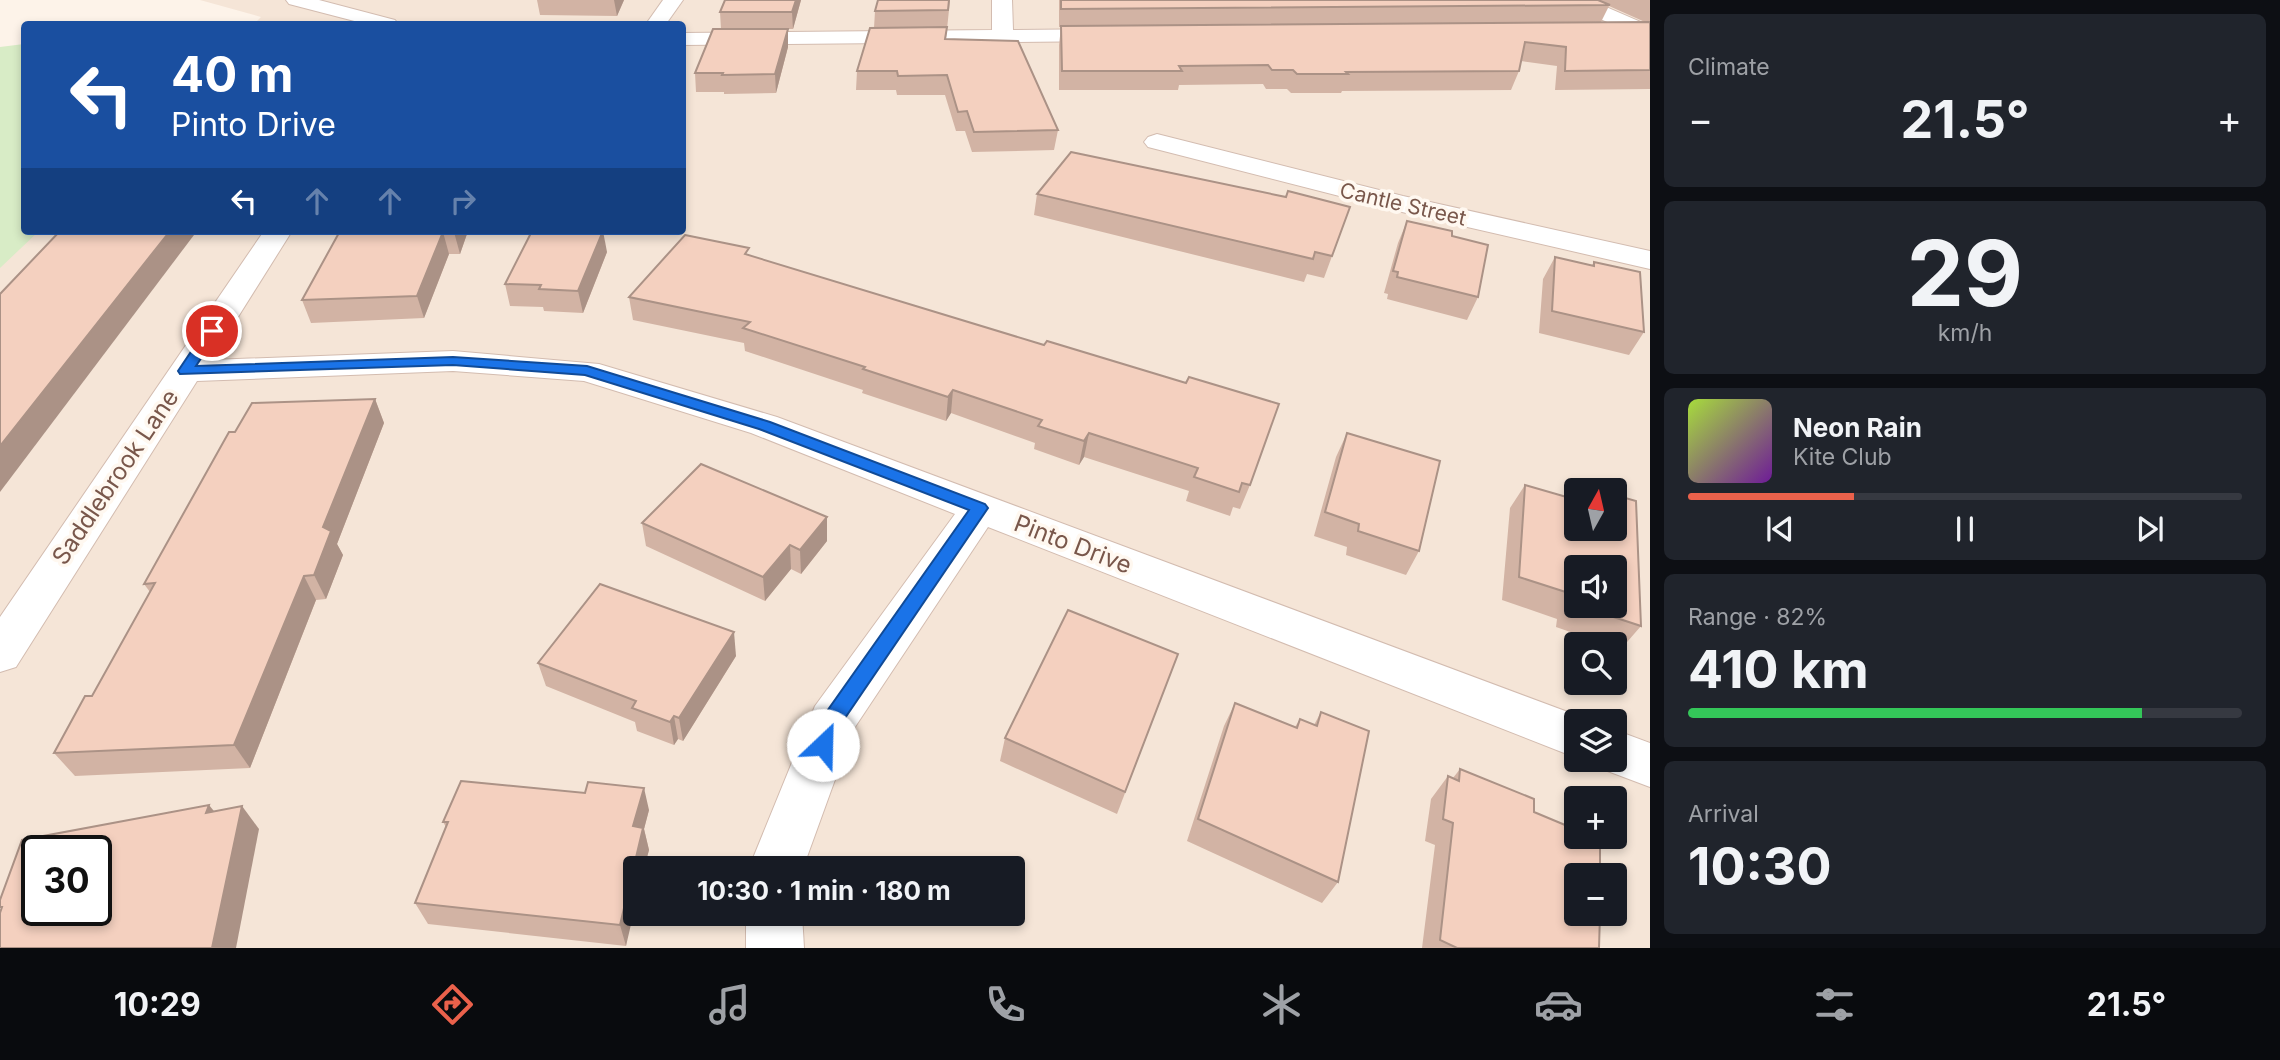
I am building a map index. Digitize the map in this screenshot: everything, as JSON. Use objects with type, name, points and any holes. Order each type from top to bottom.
[{"type":"street","points":[[296,0],[376,21]]},
{"type":"street","points":[[658,21],[673,0]]},
{"type":"street","points":[[1002,0],[1003,36]]},
{"type":"street","points":[[1573,0],[1647,31]]},
{"type":"street","points":[[1589,32],[1647,31]]},
{"type":"street","points":[[686,39],[1129,35]]},
{"type":"street","name":"Cantle Street","points":[[1157,142],[1402,204],[1650,260]]},
{"type":"street","name":"Saddlebrook Lane","points":[[0,654],[275,235]]},
{"type":"street","name":"Pinto Drive","points":[[185,371],[453,361],[587,371],[764,425],[1564,732]]},
{"type":"street","points":[[781,856],[832,720],[980,508]]},
{"type":"street","points":[[1627,756],[1650,765]]},
{"type":"street","points":[[774,926],[775,948]]},
{"type":"shaded area","points":[[200,0],[1650,0],[1650,948],[0,948],[0,266],[32,235],[686,235],[686,21],[257,21],[261,17]]},
{"type":"green space","points":[[21,44],[21,235],[35,235],[0,268],[0,47]]},
{"type":"building","points":[[725,0],[796,0],[792,12],[720,12]]},
{"type":"building","points":[[878,0],[949,0],[948,10],[875,11]]},
{"type":"building","points":[[1061,0],[1598,0],[1610,5],[1061,9]]},
{"type":"building","points":[[1650,22],[1650,70],[1565,71],[1566,47],[1525,42],[1519,71],[1297,74],[1293,70],[1272,70],[1268,65],[1179,66],[1182,71],[1062,71],[1061,26]]},
{"type":"building","points":[[947,27],[945,39],[1018,41],[1058,130],[974,132],[967,111],[958,112],[947,75],[898,76],[897,71],[857,71],[870,28]]},
{"type":"building","points":[[713,29],[788,29],[775,74],[695,73]]},
{"type":"building","points":[[1071,152],[1286,197],[1288,191],[1350,207],[1332,256],[1315,252],[1313,259],[1037,194]]},
{"type":"building","points":[[1407,221],[1452,231],[1452,236],[1488,245],[1478,297],[1397,277],[1398,272],[1393,271]]},
{"type":"building","points":[[56,235],[167,235],[0,446],[0,294]]},
{"type":"building","points":[[338,235],[442,235],[417,296],[302,300]]},
{"type":"building","points":[[530,235],[601,235],[578,291],[539,289],[541,285],[505,284]]},
{"type":"building","points":[[685,235],[749,248],[745,254],[1044,345],[1047,341],[1186,383],[1189,377],[1279,404],[1250,485],[1242,483],[1239,492],[1194,477],[1198,468],[1089,433],[1084,441],[1038,426],[1042,420],[953,390],[948,397],[743,328],[750,322],[629,297]]},
{"type":"building","points":[[1555,257],[1640,272],[1644,332],[1552,311]]},
{"type":"building","points":[[375,399],[323,527],[331,531],[314,575],[304,576],[234,745],[54,753],[85,696],[92,696],[155,583],[144,584],[229,432],[235,432],[252,403]]},
{"type":"building","points":[[1347,433],[1440,461],[1419,551],[1358,531],[1359,524],[1325,512]]},
{"type":"building","points":[[701,464],[827,517],[800,550],[790,545],[763,577],[642,523]]},
{"type":"building","points":[[1525,485],[1564,496],[1564,541],[1628,541],[1628,499],[1636,501],[1641,626],[1617,618],[1627,618],[1627,555],[1564,555],[1564,591],[1519,577]]},
{"type":"building","points":[[600,584],[734,632],[679,718],[674,716],[670,722],[632,708],[636,701],[538,663]]},
{"type":"building","points":[[1068,610],[1178,654],[1125,792],[1005,738]]},
{"type":"building","points":[[1235,703],[1297,728],[1300,719],[1317,726],[1321,712],[1369,731],[1338,882],[1198,819]]},
{"type":"building","points":[[1460,769],[1534,799],[1534,812],[1564,825],[1564,849],[1600,849],[1600,863],[1564,863],[1564,926],[1600,926],[1599,948],[1457,948],[1440,940],[1453,823],[1443,819],[1448,776],[1459,781]]},
{"type":"building","points":[[461,781],[585,793],[588,782],[644,788],[633,826],[643,828],[636,856],[623,856],[623,912],[620,925],[415,903],[448,822],[443,822]]},
{"type":"building","points":[[209,805],[206,813],[242,806],[212,948],[0,948],[0,900],[21,843],[21,926],[112,926],[112,835],[49,835]]},
{"type":"route","points":[[212,331],[185,371],[453,361],[587,371],[764,425],[980,508],[832,720],[823,745]]}]
